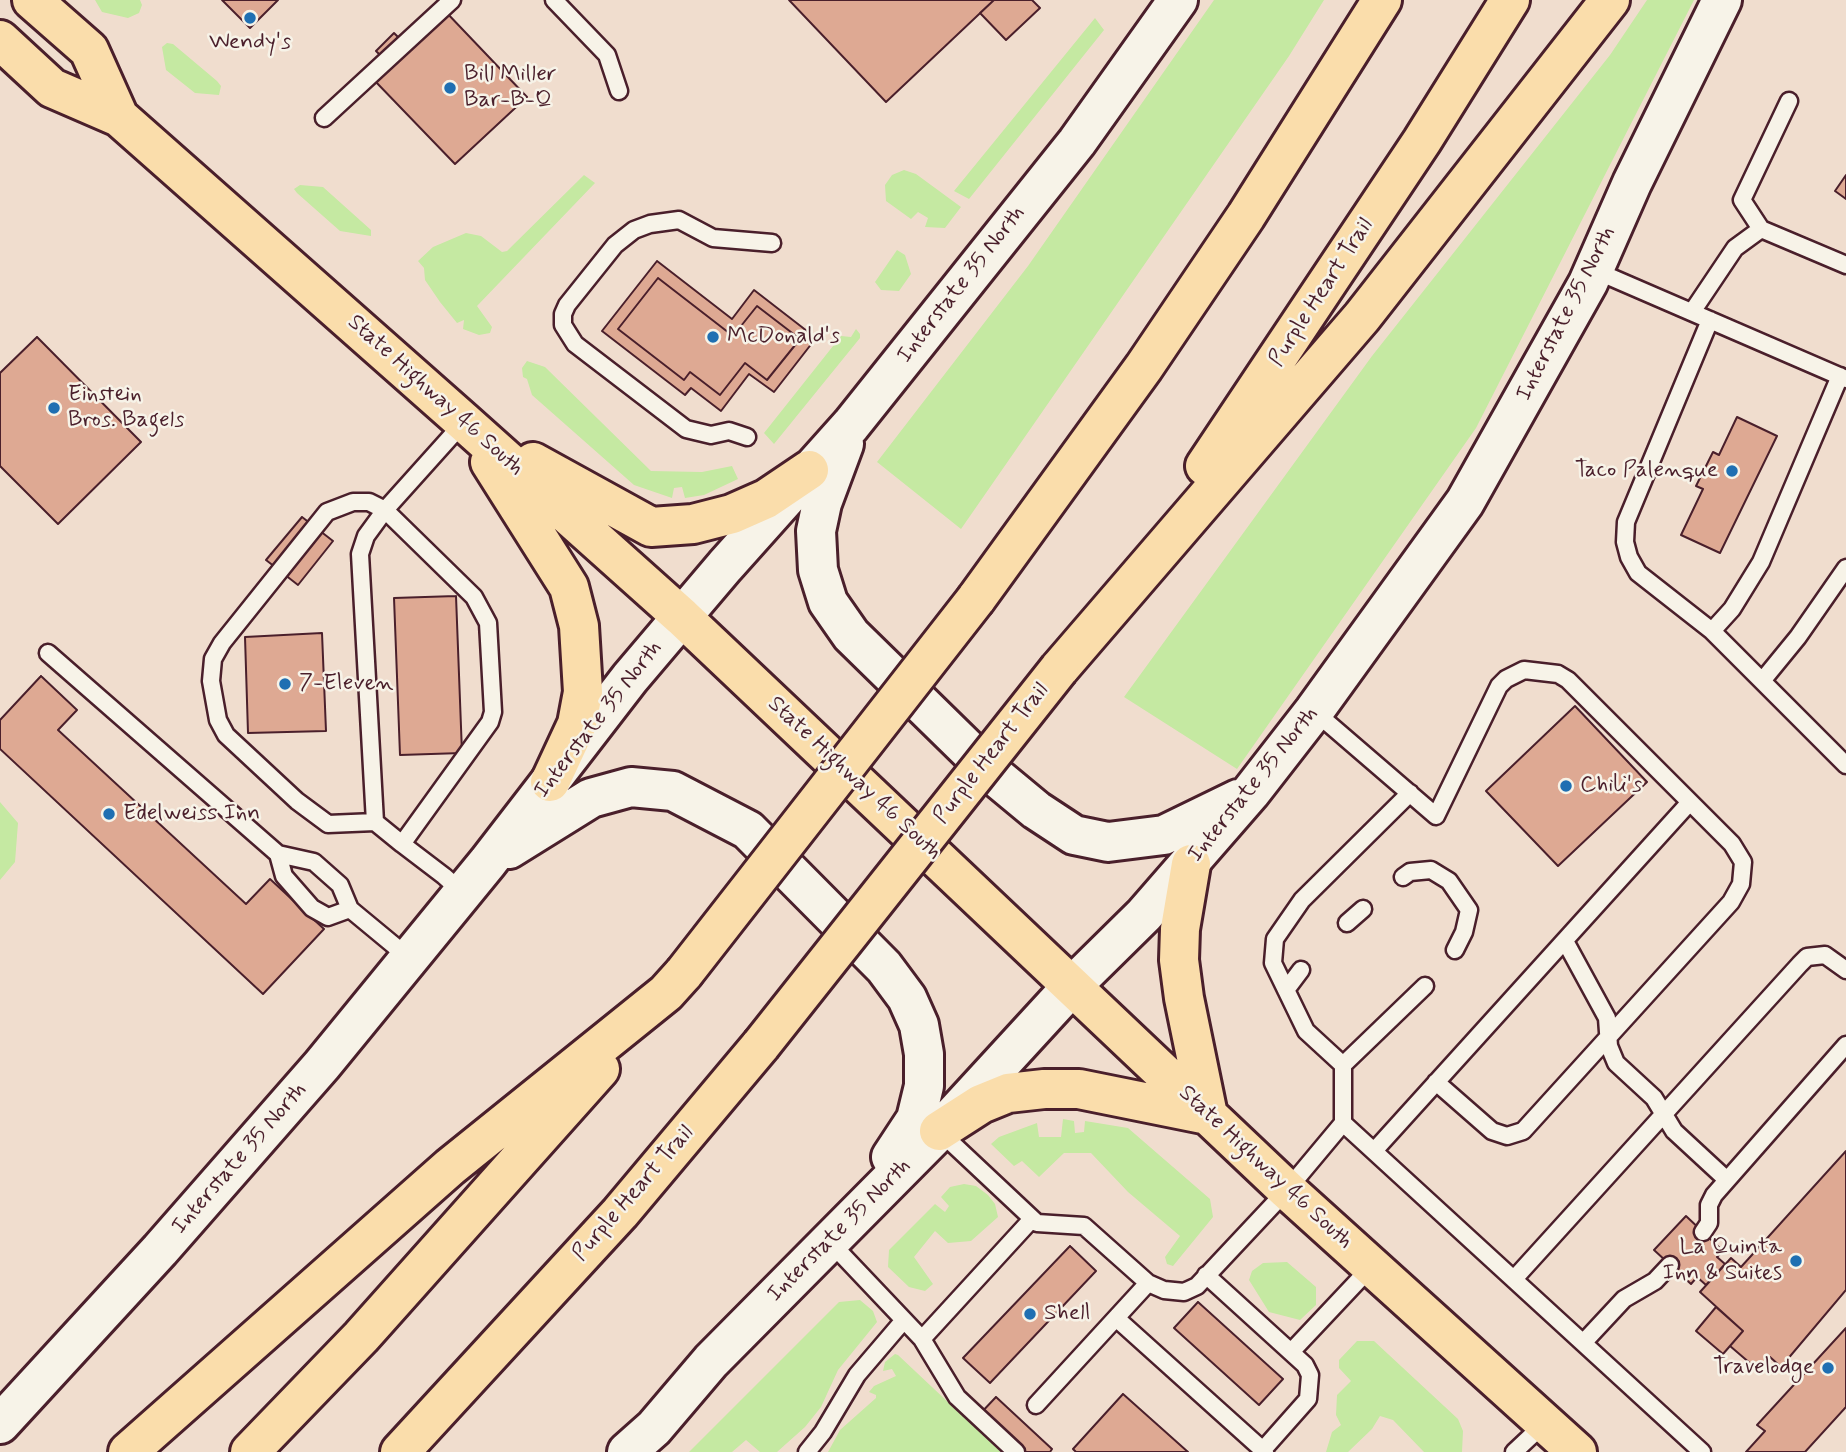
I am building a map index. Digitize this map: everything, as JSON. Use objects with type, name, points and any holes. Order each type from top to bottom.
[{"type":"main road","name":"State Highway 46 South","points":[[32,0],[89,50],[119,117]]},
{"type":"main road","name":"Interstate 35 North","points":[[0,1424],[160,1250],[323,1065],[682,617],[851,425],[1077,142],[1178,0]]},
{"type":"main road","points":[[250,1452],[361,1337],[675,983],[976,599],[1159,345],[1246,216],[1382,0]]},
{"type":"main road","name":"Purple Heart Trail","points":[[400,1452],[620,1213],[761,1045],[1059,669],[1244,411],[1422,141],[1510,0]]},
{"type":"main road","points":[[1059,669],[1363,317],[1610,0]]},
{"type":"main road","name":"Interstate 35 North","points":[[627,1452],[654,1428],[710,1361],[939,1131],[1073,985],[1191,864],[1314,711],[1465,502],[1594,270],[1632,183],[1721,0]]},
{"type":"main road","name":"State Highway 46 South","points":[[0,40],[51,88],[119,117],[682,617],[1073,985],[1108,1023],[1371,1267],[1577,1452]]},
{"type":"main road","points":[[464,422],[625,515],[651,527],[693,524],[732,514],[766,499],[809,470]]},
{"type":"main road","points":[[464,422],[569,587],[579,626],[583,692],[577,724],[550,782]]},
{"type":"main road","points":[[851,425],[822,503],[816,531],[818,570],[828,603],[851,635],[995,776],[1036,810],[1074,835],[1108,842],[1164,835],[1251,792]]},
{"type":"main road","points":[[488,862],[592,798],[631,787],[673,791],[748,830],[884,967],[907,998],[919,1025],[924,1054],[924,1086],[916,1119],[838,1232]]},
{"type":"main road","points":[[939,1131],[981,1104],[1008,1093],[1044,1089],[1079,1089],[1208,1115],[1179,960],[1180,929],[1191,864]]},
{"type":"main road","points":[[128,1452],[450,1167],[675,983]]},
{"type":"lane","points":[[324,118],[452,0]]},
{"type":"lane","points":[[554,0],[607,55],[618,90]]},
{"type":"lane","points":[[1789,102],[1742,200],[1760,229],[1846,265]]},
{"type":"lane","points":[[747,437],[729,431],[710,435],[686,429],[575,344],[564,325],[564,314],[567,305],[615,246],[634,230],[650,224],[679,220],[713,238],[772,243]]},
{"type":"lane","points":[[1692,312],[1735,248],[1760,229]]},
{"type":"lane","points":[[1594,270],[1843,378],[1761,562],[1732,609],[1712,631]]},
{"type":"lane","points":[[1710,320],[1626,522],[1625,542],[1638,573],[1712,631],[1846,765]]},
{"type":"lane","points":[[375,821],[359,563],[366,536],[385,510],[464,422]]},
{"type":"lane","points":[[402,844],[483,736],[493,712],[488,623],[474,597],[385,510],[369,502],[353,502],[327,512],[222,643],[213,659],[211,681],[218,720],[226,735],[297,801],[328,824],[375,821],[402,844],[462,892]]},
{"type":"lane","points":[[1762,681],[1798,637],[1846,568]]},
{"type":"lane","points":[[48,653],[278,854],[314,862],[340,885],[351,909],[408,957]]},
{"type":"lane","points":[[1314,711],[1437,816],[1499,686],[1514,674],[1535,669],[1558,674],[1568,680],[1739,852],[1742,873],[1737,894],[1523,1131],[1516,1135],[1492,1131],[1437,1082]]},
{"type":"lane","points":[[1343,1065],[1306,1031],[1273,963],[1275,939],[1302,900],[1410,793]]},
{"type":"lane","points":[[1374,1151],[1690,802]]},
{"type":"lane","points":[[278,854],[284,876],[312,908],[328,917],[351,909]]},
{"type":"lane","points":[[1403,877],[1410,872],[1431,870],[1449,881],[1469,909],[1465,932],[1455,950]]},
{"type":"lane","points":[[1347,923],[1363,909]]},
{"type":"lane","points":[[1565,940],[1607,1018],[1609,1046],[1616,1063],[1654,1098],[1674,1131],[1727,1180]]},
{"type":"lane","points":[[1514,1279],[1807,957],[1825,955],[1846,970]]},
{"type":"lane","points":[[1286,990],[1301,970]]},
{"type":"lane","points":[[939,1131],[1032,1219],[1042,1224],[1089,1228],[1148,1283],[1164,1290],[1184,1292],[1197,1286],[1287,1190],[1343,1123],[1343,1065],[1425,986]]},
{"type":"lane","points":[[1703,1232],[1709,1223],[1711,1199],[1846,1045]]},
{"type":"lane","points":[[1343,1123],[1702,1452]]},
{"type":"lane","points":[[922,1339],[1032,1219]]},
{"type":"lane","points":[[838,1232],[904,1320],[922,1339],[950,1388],[1016,1452]]},
{"type":"lane","points":[[1583,1343],[1624,1299],[1655,1281],[1670,1265]]},
{"type":"lane","points":[[1291,1352],[1371,1267]]},
{"type":"lane","points":[[1116,1318],[1263,1451],[1308,1399],[1310,1375],[1305,1365],[1206,1275]]},
{"type":"lane","points":[[1036,1405],[1148,1283]]},
{"type":"lane","points":[[807,1452],[824,1432],[857,1375],[904,1320]]},
{"type":"lane","points":[[1514,1452],[1545,1423]]},
{"type":"green space","points":[[95,0],[140,0],[142,5],[139,13],[128,18],[102,12]]},
{"type":"green space","points":[[1214,0],[1324,0],[1289,56],[961,529],[877,462],[1028,266]]},
{"type":"green space","points":[[1647,0],[1694,0],[1476,428],[1237,769],[1124,697],[1372,356],[1610,55]]},
{"type":"green space","points":[[1095,18],[1104,30],[969,199],[954,191]]},
{"type":"green space","points":[[167,43],[173,44],[217,81],[221,86],[219,95],[195,93],[166,70],[162,47]]},
{"type":"green space","points":[[904,170],[916,174],[961,207],[945,228],[925,227],[928,218],[918,212],[911,219],[886,201],[885,185],[892,175]]},
{"type":"green space","points":[[584,175],[595,183],[477,306],[492,327],[490,333],[479,335],[463,329],[464,320],[457,323],[440,302],[425,280],[424,268],[418,261],[433,247],[466,233],[481,236],[502,252],[507,251]]},
{"type":"green space","points":[[300,185],[323,187],[371,230],[371,236],[340,231],[297,193],[294,189]]},
{"type":"green space","points":[[897,250],[905,255],[911,274],[899,291],[881,290],[875,282]]},
{"type":"green space","points":[[856,329],[860,338],[774,444],[764,433],[841,336],[851,337]]},
{"type":"green space","points":[[527,361],[545,367],[651,471],[702,472],[732,466],[738,479],[704,495],[685,498],[682,487],[674,488],[672,498],[634,485],[532,395],[527,379],[523,377],[522,368]]},
{"type":"green space","points":[[0,802],[18,823],[15,862],[0,880]]},
{"type":"green space","points":[[1063,1119],[1074,1121],[1075,1133],[1084,1132],[1085,1121],[1128,1128],[1210,1199],[1213,1217],[1173,1266],[1167,1264],[1165,1257],[1180,1236],[1128,1192],[1091,1153],[1064,1153],[1039,1177],[1022,1161],[1014,1166],[991,1144],[999,1137],[1037,1123],[1039,1137],[1061,1137]]},
{"type":"green space","points":[[964,1184],[976,1186],[988,1195],[995,1204],[998,1217],[971,1241],[948,1243],[935,1231],[914,1257],[933,1284],[925,1291],[909,1287],[888,1267],[889,1250],[935,1204],[945,1212],[949,1206],[941,1197],[950,1187]]},
{"type":"green space","points":[[1287,1262],[1316,1287],[1316,1305],[1300,1320],[1269,1312],[1249,1280],[1252,1271],[1263,1263]]},
{"type":"green space","points":[[860,1300],[873,1311],[877,1322],[838,1370],[821,1407],[805,1427],[777,1452],[760,1452],[746,1440],[732,1452],[689,1452],[839,1302]]},
{"type":"green space","points":[[1357,1341],[1374,1341],[1458,1419],[1463,1431],[1462,1452],[1424,1452],[1393,1420],[1380,1416],[1372,1429],[1348,1452],[1326,1452],[1332,1432],[1341,1425],[1336,1415],[1337,1395],[1351,1381],[1339,1368],[1339,1360]]},
{"type":"green space","points":[[895,1354],[1001,1452],[828,1452],[840,1430],[876,1398],[876,1395],[869,1392],[874,1386],[896,1376],[892,1369],[883,1371],[885,1362]]},
{"type":"building","name":"Wendy's","points":[[222,0],[278,0],[250,28]]},
{"type":"building","points":[[789,0],[994,0],[886,102]]},
{"type":"building","points":[[994,0],[1032,0],[1040,8],[1006,40],[980,13]]},
{"type":"building","name":"Bill Miller Bar-B-Q","points":[[445,11],[527,97],[455,164],[374,80]]},
{"type":"building","points":[[394,33],[408,47],[389,64],[376,51]]},
{"type":"building","points":[[1846,175],[1846,199],[1835,191]]},
{"type":"building","points":[[657,261],[732,319],[754,290],[816,338],[774,392],[749,374],[721,411],[691,388],[685,395],[602,331]],"holes":[[[658,278],[733,336],[757,306],[800,339],[767,380],[745,363],[720,395],[690,372],[684,380],[618,329]]]},
{"type":"building","name":"McDonald's","points":[[658,278],[733,336],[757,306],[800,339],[767,380],[745,363],[720,395],[690,372],[684,380],[618,329]]},
{"type":"building","name":"Einstein Bros. Bagels","points":[[37,337],[141,442],[58,524],[0,466],[0,373]]},
{"type":"building","name":"Taco Palenque","points":[[1737,417],[1777,436],[1720,553],[1681,535],[1703,489],[1696,486],[1713,452],[1719,455]]},
{"type":"building","points":[[302,517],[333,541],[298,585],[266,560]]},
{"type":"building","points":[[456,596],[462,753],[400,755],[394,598]]},
{"type":"building","name":"7-Eleven","points":[[322,633],[326,731],[248,733],[245,637]]},
{"type":"building","name":"Edelweiss Inn","points":[[41,676],[77,710],[58,730],[246,904],[270,879],[324,929],[263,994],[0,749],[0,720]]},
{"type":"building","name":"Chili's","points":[[1575,706],[1647,782],[1558,866],[1486,791]]},
{"type":"building","name":"La Quinta Inn & Suites","points":[[1846,1151],[1846,1290],[1781,1367],[1770,1357],[1758,1370],[1730,1346],[1743,1331],[1700,1292],[1731,1258],[1741,1267]]},
{"type":"building","points":[[1686,1216],[1723,1251],[1717,1257],[1725,1264],[1706,1285],[1697,1277],[1691,1284],[1654,1250]]},
{"type":"building","name":"Shell","points":[[1070,1246],[1096,1271],[990,1383],[963,1358]]},
{"type":"building","points":[[1198,1302],[1283,1379],[1259,1405],[1174,1328]]},
{"type":"building","points":[[1716,1307],[1743,1331],[1723,1354],[1696,1331]]},
{"type":"building","name":"Travelodge","points":[[1846,1328],[1846,1407],[1805,1452],[1746,1452],[1765,1431],[1757,1425]]},
{"type":"building","points":[[1123,1394],[1188,1452],[1076,1452],[1073,1449]]},
{"type":"building","points":[[996,1397],[1052,1449],[1050,1452],[1017,1452],[978,1416]]},
{"type":"place","name":"Wendy's","points":[[250,18]]},
{"type":"place","name":"Bill Miller Bar-B-Q","points":[[450,88]]},
{"type":"place","name":"McDonald's","points":[[713,337]]},
{"type":"place","name":"Einstein Bros. Bagels","points":[[54,408]]},
{"type":"place","name":"Taco Palenque","points":[[1732,471]]},
{"type":"place","name":"7-Eleven","points":[[285,684]]},
{"type":"place","name":"Chili's","points":[[1566,786]]},
{"type":"place","name":"Edelweiss Inn","points":[[109,814]]},
{"type":"place","name":"La Quinta Inn & Suites","points":[[1796,1261]]},
{"type":"place","name":"Shell","points":[[1030,1314]]},
{"type":"place","name":"Travelodge","points":[[1828,1368]]}]
